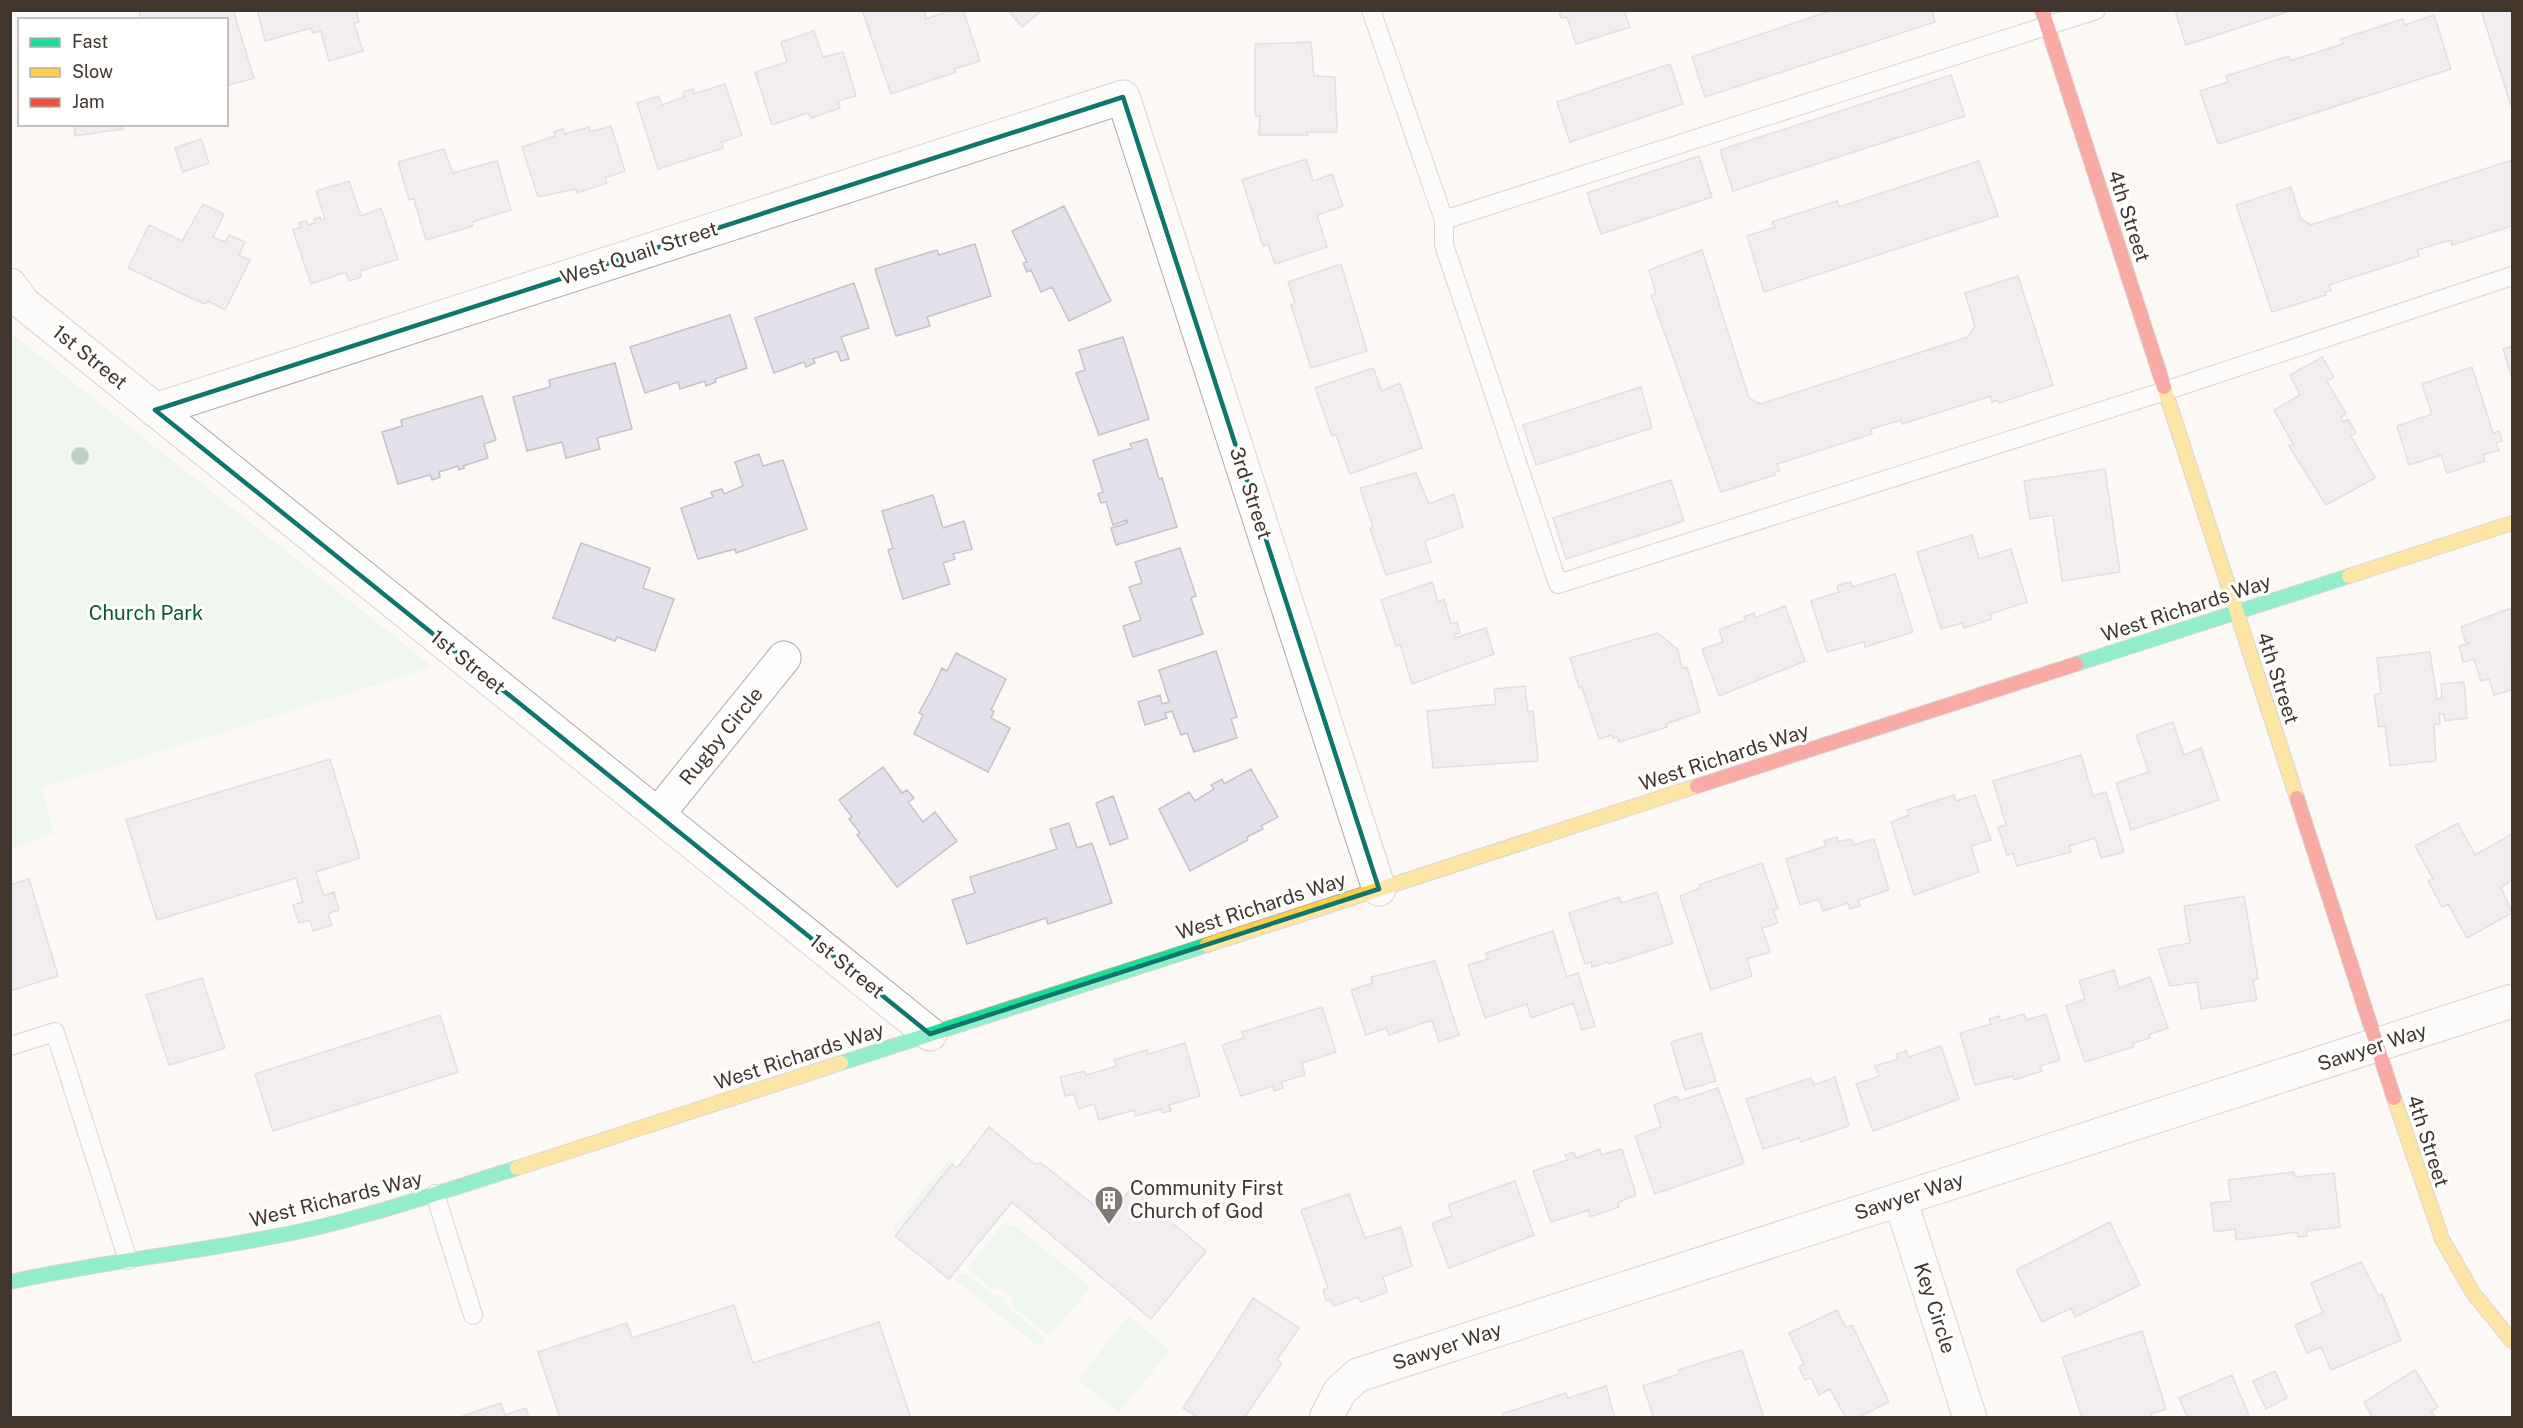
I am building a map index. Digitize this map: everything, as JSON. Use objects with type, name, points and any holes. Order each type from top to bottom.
[{"type":"street","name":"4th Street","points":[[2045,18],[2425,1196],[2442,1239],[2473,1293],[2512,1341]]},
{"type":"street","name":"West Quail Street","points":[[155,410],[1123,97]]},
{"type":"street","name":"3rd Street","points":[[1123,97],[1379,889]]},
{"type":"street","name":"1st Street","points":[[10,285],[23,303],[930,1034]]},
{"type":"street","name":"West Richards Way","points":[[10,1282],[63,1270],[268,1238],[386,1210],[2512,523]]},
{"type":"street","name":"Rugby Circle","points":[[658,814],[783,658]]},
{"type":"street","name":"Sawyer Way","points":[[1326,1418],[1340,1391],[1358,1375],[2512,1001]]},
{"type":"street","name":"Key Circle","points":[[1900,1199],[1970,1418]]},
{"type":"lane","points":[[1371,10],[1444,220],[1444,245],[1558,585],[2165,391],[2512,276]]},
{"type":"lane","points":[[1444,220],[2045,18],[2096,10]]},
{"type":"lane","points":[[10,1046],[55,1032],[128,1260]]},
{"type":"lane","points":[[435,1194],[473,1315]]},
{"type":"highlighted area","points":[[1123,97],[1379,889],[930,1034],[155,410]]},
{"type":"green space","name":"Church Park","points":[[10,331],[433,667],[41,788],[54,833],[11,848]]},
{"type":"green space","points":[[951,1157],[955,1161],[895,1233],[893,1228]]},
{"type":"green space","points":[[1003,1224],[1016,1227],[1091,1287],[1049,1336],[1014,1307],[1012,1299],[1004,1290],[990,1288],[967,1268]]},
{"type":"green space","points":[[960,1273],[966,1273],[995,1296],[1002,1297],[1004,1303],[1046,1340],[1040,1347],[955,1280]]},
{"type":"green space","points":[[1128,1316],[1170,1350],[1119,1412],[1078,1380]]},
{"type":"building","points":[[139,10],[233,10],[254,78],[228,85],[228,18],[141,18]]},
{"type":"building","points":[[257,10],[356,10],[359,22],[354,23],[363,51],[329,61],[321,31],[313,33],[311,28],[265,41]]},
{"type":"building","points":[[862,10],[924,10],[926,19],[951,10],[963,10],[980,61],[954,69],[956,72],[891,94]]},
{"type":"building","points":[[1008,10],[1042,10],[1022,27]]},
{"type":"building","points":[[1559,10],[1624,10],[1630,27],[1576,44],[1567,17],[1561,18]]},
{"type":"building","points":[[1833,10],[1932,10],[1935,22],[1705,97],[1692,57]]},
{"type":"building","points":[[2175,10],[2293,10],[2186,45]]},
{"type":"building","points":[[2481,10],[2512,10],[2512,109]]},
{"type":"building","points":[[2434,15],[2451,69],[2218,144],[2200,91],[2228,82],[2226,76],[2289,56],[2290,61],[2343,44],[2341,39],[2403,19],[2405,25]]},
{"type":"building","points":[[814,31],[823,57],[843,52],[856,96],[838,101],[840,108],[811,118],[808,113],[772,125],[755,72],[787,62],[781,42]]},
{"type":"building","points":[[1311,42],[1314,76],[1335,77],[1337,132],[1307,132],[1308,135],[1259,135],[1260,116],[1255,116],[1255,44]]},
{"type":"building","points":[[1670,64],[1683,104],[1570,142],[1557,102]]},
{"type":"building","points":[[1951,75],[1965,116],[1733,191],[1720,150]]},
{"type":"building","points":[[725,84],[742,135],[722,142],[723,148],[658,169],[637,103],[659,96],[662,105],[684,97],[683,92],[693,89],[694,94]]},
{"type":"building","points":[[74,126],[123,126],[123,129],[75,136]]},
{"type":"building","points":[[611,126],[625,171],[605,178],[607,183],[577,193],[576,189],[538,197],[522,147],[555,136],[554,132],[563,129],[565,134],[589,127],[590,132]]},
{"type":"building","points":[[201,139],[209,163],[183,172],[175,148]]},
{"type":"building","points":[[444,149],[453,173],[497,161],[511,210],[472,222],[473,226],[426,240],[414,199],[409,200],[398,162]]},
{"type":"building","points":[[1699,156],[1712,197],[1601,234],[1587,193]]},
{"type":"building","points":[[1306,159],[1313,181],[1332,174],[1343,206],[1317,215],[1327,247],[1275,264],[1268,244],[1263,246],[1242,180]]},
{"type":"building","points":[[2512,160],[2512,226],[2452,245],[2451,240],[2417,250],[2419,256],[2329,285],[2331,291],[2325,292],[2326,295],[2272,312],[2236,205],[2291,187],[2301,219],[2311,225]]},
{"type":"building","points":[[1979,161],[1998,216],[1764,292],[1747,236],[1775,227],[1772,222],[1837,201],[1839,207]]},
{"type":"building","points":[[349,181],[361,216],[381,208],[398,259],[360,271],[361,277],[349,281],[346,272],[311,284],[293,230],[301,227],[299,223],[306,221],[308,225],[315,223],[314,219],[320,217],[321,220],[325,219],[316,191]]},
{"type":"building","points":[[203,204],[224,214],[213,237],[225,242],[229,235],[245,242],[239,255],[250,260],[225,310],[208,301],[206,304],[191,298],[128,268],[149,225],[182,241]]},
{"type":"building","points":[[1064,206],[1111,301],[1069,321],[1052,287],[1041,292],[1031,270],[1027,272],[1023,263],[1027,262],[1012,231]]},
{"type":"building","points":[[975,244],[991,296],[927,317],[930,326],[896,336],[875,269],[937,250],[939,255]]},
{"type":"building","points":[[1702,250],[1749,398],[1760,404],[1968,337],[1975,326],[1965,293],[2018,276],[2053,385],[1999,403],[1998,400],[1992,402],[1991,396],[1902,424],[1901,420],[1871,429],[1872,434],[1777,464],[1780,471],[1774,472],[1775,475],[1721,492],[1651,295],[1656,294],[1649,270]]},
{"type":"building","points":[[1341,264],[1367,351],[1311,368],[1291,305],[1295,303],[1288,282]]},
{"type":"building","points":[[854,283],[869,328],[841,337],[849,359],[841,361],[837,351],[813,359],[815,363],[806,367],[804,362],[774,373],[755,318]]},
{"type":"building","points":[[730,315],[747,368],[715,379],[716,382],[706,386],[705,381],[680,389],[678,382],[645,393],[630,347]]},
{"type":"building","points":[[1123,337],[1149,419],[1099,435],[1076,373],[1085,370],[1079,350]]},
{"type":"building","points":[[2512,346],[2512,378],[2503,349]]},
{"type":"building","points":[[2322,357],[2334,377],[2327,381],[2346,414],[2341,417],[2343,422],[2348,419],[2356,433],[2351,436],[2375,478],[2326,505],[2289,446],[2293,444],[2274,410],[2300,395],[2290,375]]},
{"type":"building","points":[[615,363],[632,429],[597,438],[600,449],[566,458],[562,442],[527,451],[513,397],[550,387],[549,380]]},
{"type":"building","points":[[2472,367],[2493,433],[2499,431],[2502,441],[2496,443],[2499,450],[2483,455],[2485,461],[2447,473],[2441,455],[2409,465],[2397,426],[2432,414],[2422,384]]},
{"type":"building","points":[[1373,368],[1382,391],[1400,383],[1422,448],[1350,474],[1336,435],[1332,436],[1315,388]]},
{"type":"building","points":[[1641,387],[1652,428],[1536,465],[1523,425]]},
{"type":"building","points":[[482,396],[496,440],[484,444],[488,458],[463,466],[464,468],[459,470],[458,466],[439,472],[440,477],[432,480],[430,475],[398,484],[382,432],[402,426],[401,420]]},
{"type":"building","points":[[1147,439],[1177,527],[1116,545],[1111,528],[1127,523],[1127,520],[1113,525],[1106,502],[1101,503],[1098,494],[1103,492],[1093,460],[1132,448],[1130,444]]},
{"type":"building","points":[[759,454],[763,466],[783,460],[807,529],[736,553],[735,549],[698,559],[681,508],[713,497],[711,492],[722,489],[724,494],[743,486],[735,462]]},
{"type":"building","points":[[2105,469],[2120,572],[2062,581],[2053,515],[2030,519],[2024,481]]},
{"type":"building","points":[[1416,473],[1429,504],[1454,494],[1463,527],[1425,541],[1431,562],[1386,575],[1370,528],[1373,527],[1360,488]]},
{"type":"building","points":[[1671,480],[1684,521],[1566,559],[1553,518]]},
{"type":"building","points":[[933,495],[943,528],[964,521],[972,549],[953,554],[955,559],[943,563],[950,584],[903,599],[888,550],[893,548],[882,511]]},
{"type":"building","points":[[1972,535],[1979,559],[2011,549],[2027,602],[1990,614],[1992,619],[1964,628],[1962,623],[1941,629],[1917,552]]},
{"type":"building","points":[[581,543],[650,568],[643,588],[674,599],[655,651],[617,637],[615,641],[553,618]]},
{"type":"building","points":[[1180,548],[1196,596],[1191,598],[1203,634],[1133,657],[1123,626],[1141,620],[1129,587],[1142,583],[1135,562]]},
{"type":"building","points":[[1895,574],[1913,632],[1865,647],[1864,642],[1827,652],[1811,601],[1839,592],[1837,586],[1842,584],[1851,582],[1852,587]]},
{"type":"building","points":[[1432,582],[1438,602],[1444,599],[1451,624],[1457,622],[1460,633],[1454,634],[1455,638],[1486,628],[1494,654],[1412,684],[1400,644],[1396,646],[1381,600]]},
{"type":"building","points":[[1785,606],[1805,661],[1719,696],[1702,649],[1723,642],[1719,630],[1745,620],[1744,617],[1754,613],[1755,618]]},
{"type":"building","points":[[2511,608],[2512,690],[2494,695],[2489,679],[2481,681],[2474,659],[2463,662],[2459,646],[2469,643],[2465,641],[2461,627]]},
{"type":"building","points":[[1658,633],[1678,650],[1682,668],[1687,667],[1700,712],[1666,724],[1667,727],[1619,742],[1617,737],[1613,738],[1612,735],[1599,739],[1570,658]]},
{"type":"building","points":[[1216,651],[1237,717],[1231,719],[1237,738],[1194,752],[1187,733],[1181,735],[1172,711],[1165,713],[1167,718],[1145,725],[1138,702],[1160,695],[1162,704],[1169,702],[1159,670]]},
{"type":"building","points":[[2430,652],[2437,699],[2442,698],[2441,684],[2464,682],[2467,718],[2445,721],[2444,714],[2439,714],[2440,724],[2434,724],[2436,761],[2390,766],[2385,726],[2379,727],[2374,695],[2381,693],[2377,658]]},
{"type":"building","points":[[956,653],[1006,679],[991,710],[994,711],[991,718],[1010,728],[988,772],[914,734],[923,715],[919,713],[942,668],[947,671]]},
{"type":"building","points":[[1525,686],[1528,712],[1533,711],[1538,761],[1433,768],[1427,711],[1496,704],[1494,689]]},
{"type":"building","points":[[2173,722],[2184,755],[2201,748],[2219,800],[2131,830],[2116,783],[2149,772],[2136,735]]},
{"type":"building","points":[[2081,755],[2093,796],[2106,792],[2124,852],[2101,858],[2095,838],[2069,846],[2071,852],[2017,866],[2013,853],[2007,855],[1998,827],[2006,825],[1993,781]]},
{"type":"building","points":[[330,759],[360,858],[316,872],[324,896],[334,892],[339,910],[328,914],[332,925],[313,931],[310,920],[299,923],[293,905],[303,902],[296,878],[157,920],[126,820]]},
{"type":"building","points":[[883,767],[902,793],[907,790],[914,798],[908,802],[923,822],[935,812],[957,841],[897,887],[857,835],[860,833],[849,819],[852,817],[839,800]]},
{"type":"building","points":[[1251,769],[1278,817],[1261,826],[1263,829],[1247,837],[1248,840],[1190,871],[1159,809],[1189,792],[1195,801],[1214,789],[1211,785],[1222,779],[1224,784]]},
{"type":"building","points":[[1954,795],[1956,801],[1975,795],[1991,840],[1971,846],[1979,872],[1914,895],[1891,822],[1909,815],[1907,810]]},
{"type":"building","points":[[1113,796],[1128,838],[1110,845],[1096,803]]},
{"type":"building","points":[[1069,823],[1077,848],[1092,843],[1112,903],[1048,924],[1046,918],[967,944],[952,900],[975,893],[970,877],[1057,849],[1050,829]]},
{"type":"building","points":[[2458,823],[2475,855],[2512,834],[2512,880],[2501,887],[2512,913],[2467,938],[2448,904],[2442,907],[2428,881],[2433,879],[2415,846]]},
{"type":"building","points":[[1837,837],[1838,842],[1851,839],[1853,845],[1874,839],[1889,890],[1858,900],[1860,906],[1850,909],[1848,903],[1823,911],[1819,899],[1800,905],[1786,859],[1826,846],[1824,841]]},
{"type":"building","points":[[1762,863],[1778,909],[1773,910],[1778,923],[1762,928],[1770,952],[1747,959],[1752,976],[1711,990],[1680,896],[1701,888],[1699,885]]},
{"type":"building","points":[[29,879],[58,976],[10,991],[10,885]]},
{"type":"building","points":[[1657,892],[1673,943],[1609,964],[1608,962],[1592,967],[1591,962],[1585,964],[1569,913],[1619,897],[1621,903]]},
{"type":"building","points":[[2244,896],[2258,979],[2253,980],[2257,1000],[2201,1009],[2197,982],[2170,986],[2158,949],[2190,943],[2184,906]]},
{"type":"building","points":[[1553,931],[1567,977],[1578,973],[1595,1026],[1582,1030],[1573,1003],[1531,1018],[1527,1004],[1485,1018],[1468,965],[1488,959],[1486,953]]},
{"type":"building","points":[[1435,961],[1459,1035],[1439,1042],[1432,1020],[1389,1035],[1386,1028],[1366,1035],[1351,990],[1373,983],[1371,977]]},
{"type":"building","points":[[2114,970],[2119,988],[2150,977],[2168,1028],[2149,1035],[2150,1038],[2133,1043],[2133,1047],[2085,1062],[2066,1006],[2085,999],[2079,981]]},
{"type":"building","points":[[202,978],[225,1048],[169,1065],[146,995]]},
{"type":"building","points":[[1322,1007],[1336,1052],[1302,1063],[1305,1075],[1281,1082],[1283,1088],[1274,1091],[1273,1086],[1241,1096],[1222,1045],[1244,1038],[1242,1032]]},
{"type":"building","points":[[2024,1014],[2026,1020],[2046,1014],[2060,1060],[2040,1066],[2042,1071],[2014,1080],[2013,1076],[1975,1085],[1960,1033],[1991,1024],[1989,1019],[1999,1016],[2001,1021]]},
{"type":"building","points":[[440,1015],[458,1072],[273,1131],[255,1074]]},
{"type":"building","points":[[1701,1033],[1716,1081],[1685,1090],[1671,1042]]},
{"type":"building","points":[[1185,1043],[1200,1096],[1169,1105],[1171,1111],[1162,1113],[1161,1109],[1135,1116],[1134,1110],[1099,1120],[1094,1104],[1079,1109],[1074,1094],[1065,1096],[1060,1077],[1084,1071],[1086,1075],[1117,1066],[1114,1060],[1147,1050],[1148,1054]]},
{"type":"building","points":[[1941,1046],[1959,1099],[1873,1131],[1856,1084],[1879,1076],[1875,1066],[1898,1059],[1896,1054],[1906,1051],[1909,1057]]},
{"type":"building","points":[[1835,1077],[1849,1126],[1801,1142],[1799,1138],[1763,1149],[1746,1099],[1811,1078],[1814,1085]]},
{"type":"building","points":[[1718,1088],[1744,1163],[1655,1194],[1635,1136],[1661,1127],[1654,1105],[1677,1096],[1679,1101]]},
{"type":"building","name":"Community First Church of God","points":[[989,1127],[1035,1164],[1041,1163],[1108,1216],[1131,1189],[1206,1251],[1151,1319],[1012,1202],[949,1279],[895,1236],[952,1164],[957,1168]]},
{"type":"building","points":[[1600,1149],[1601,1155],[1622,1149],[1636,1195],[1618,1202],[1619,1207],[1590,1217],[1589,1210],[1551,1222],[1533,1171],[1567,1160],[1565,1155],[1574,1152],[1576,1158]]},
{"type":"building","points":[[2294,1172],[2295,1177],[2334,1173],[2340,1227],[2307,1231],[2307,1236],[2298,1237],[2297,1232],[2236,1240],[2235,1229],[2214,1232],[2211,1203],[2231,1201],[2228,1180]]},
{"type":"building","points":[[1515,1181],[1534,1235],[1449,1268],[1432,1223],[1452,1216],[1448,1205]]},
{"type":"building","points":[[1349,1194],[1365,1238],[1401,1227],[1412,1266],[1383,1277],[1387,1292],[1361,1302],[1358,1297],[1334,1306],[1330,1299],[1326,1301],[1323,1290],[1328,1288],[1301,1210]]},
{"type":"building","points":[[2110,1222],[2140,1285],[2075,1317],[2071,1308],[2042,1322],[2016,1270]]},
{"type":"building","points":[[2361,1262],[2379,1296],[2382,1294],[2401,1340],[2331,1370],[2321,1347],[2307,1353],[2295,1325],[2323,1313],[2311,1283]]},
{"type":"building","points":[[1253,1298],[1299,1328],[1277,1360],[1282,1363],[1244,1418],[1199,1418],[1183,1408]]},
{"type":"building","points":[[734,1305],[753,1363],[879,1322],[911,1418],[560,1418],[538,1352],[627,1323],[632,1338]]},
{"type":"building","points":[[1837,1310],[1846,1328],[1852,1325],[1889,1402],[1857,1418],[1846,1418],[1830,1389],[1819,1395],[1811,1378],[1805,1380],[1799,1367],[1804,1364],[1789,1333]]},
{"type":"building","points":[[2142,1331],[2166,1409],[2151,1414],[2152,1418],[2082,1418],[2062,1357]]},
{"type":"building","points":[[1742,1350],[1764,1418],[1654,1418],[1643,1386],[1679,1374],[1678,1370]]},
{"type":"building","points":[[2415,1370],[2438,1407],[2431,1411],[2436,1418],[2373,1418],[2364,1402]]},
{"type":"building","points":[[2275,1371],[2287,1398],[2266,1409],[2253,1381]]},
{"type":"building","points":[[2232,1375],[2250,1418],[2183,1418],[2187,1416],[2179,1398]]},
{"type":"building","points":[[1606,1386],[1615,1418],[1503,1418],[1502,1414],[1566,1393],[1568,1398]]},
{"type":"building","points":[[501,1403],[505,1415],[526,1408],[529,1418],[457,1418]]},
{"type":"traffic: fast","points":[[2076,664],[2349,576]]},
{"type":"traffic: fast","points":[[841,1063],[1207,945]]},
{"type":"traffic: fast","points":[[10,1282],[74,1269],[298,1232],[393,1207],[517,1168]]},
{"type":"traffic: slow","points":[[2164,387],[2297,798]]},
{"type":"traffic: slow","points":[[2349,576],[2512,523]]},
{"type":"traffic: slow","points":[[1207,945],[1697,786]]},
{"type":"traffic: slow","points":[[517,1168],[841,1063]]},
{"type":"traffic: slow","points":[[2394,1098],[2442,1239],[2473,1293],[2512,1341]]},
{"type":"traffic: jam","points":[[2042,10],[2164,387]]},
{"type":"traffic: jam","points":[[1697,786],[2076,664]]},
{"type":"traffic: jam","points":[[2297,798],[2394,1098]]},
{"type":"place","name":"Community First Church of God","points":[[1109,1226]]}]
